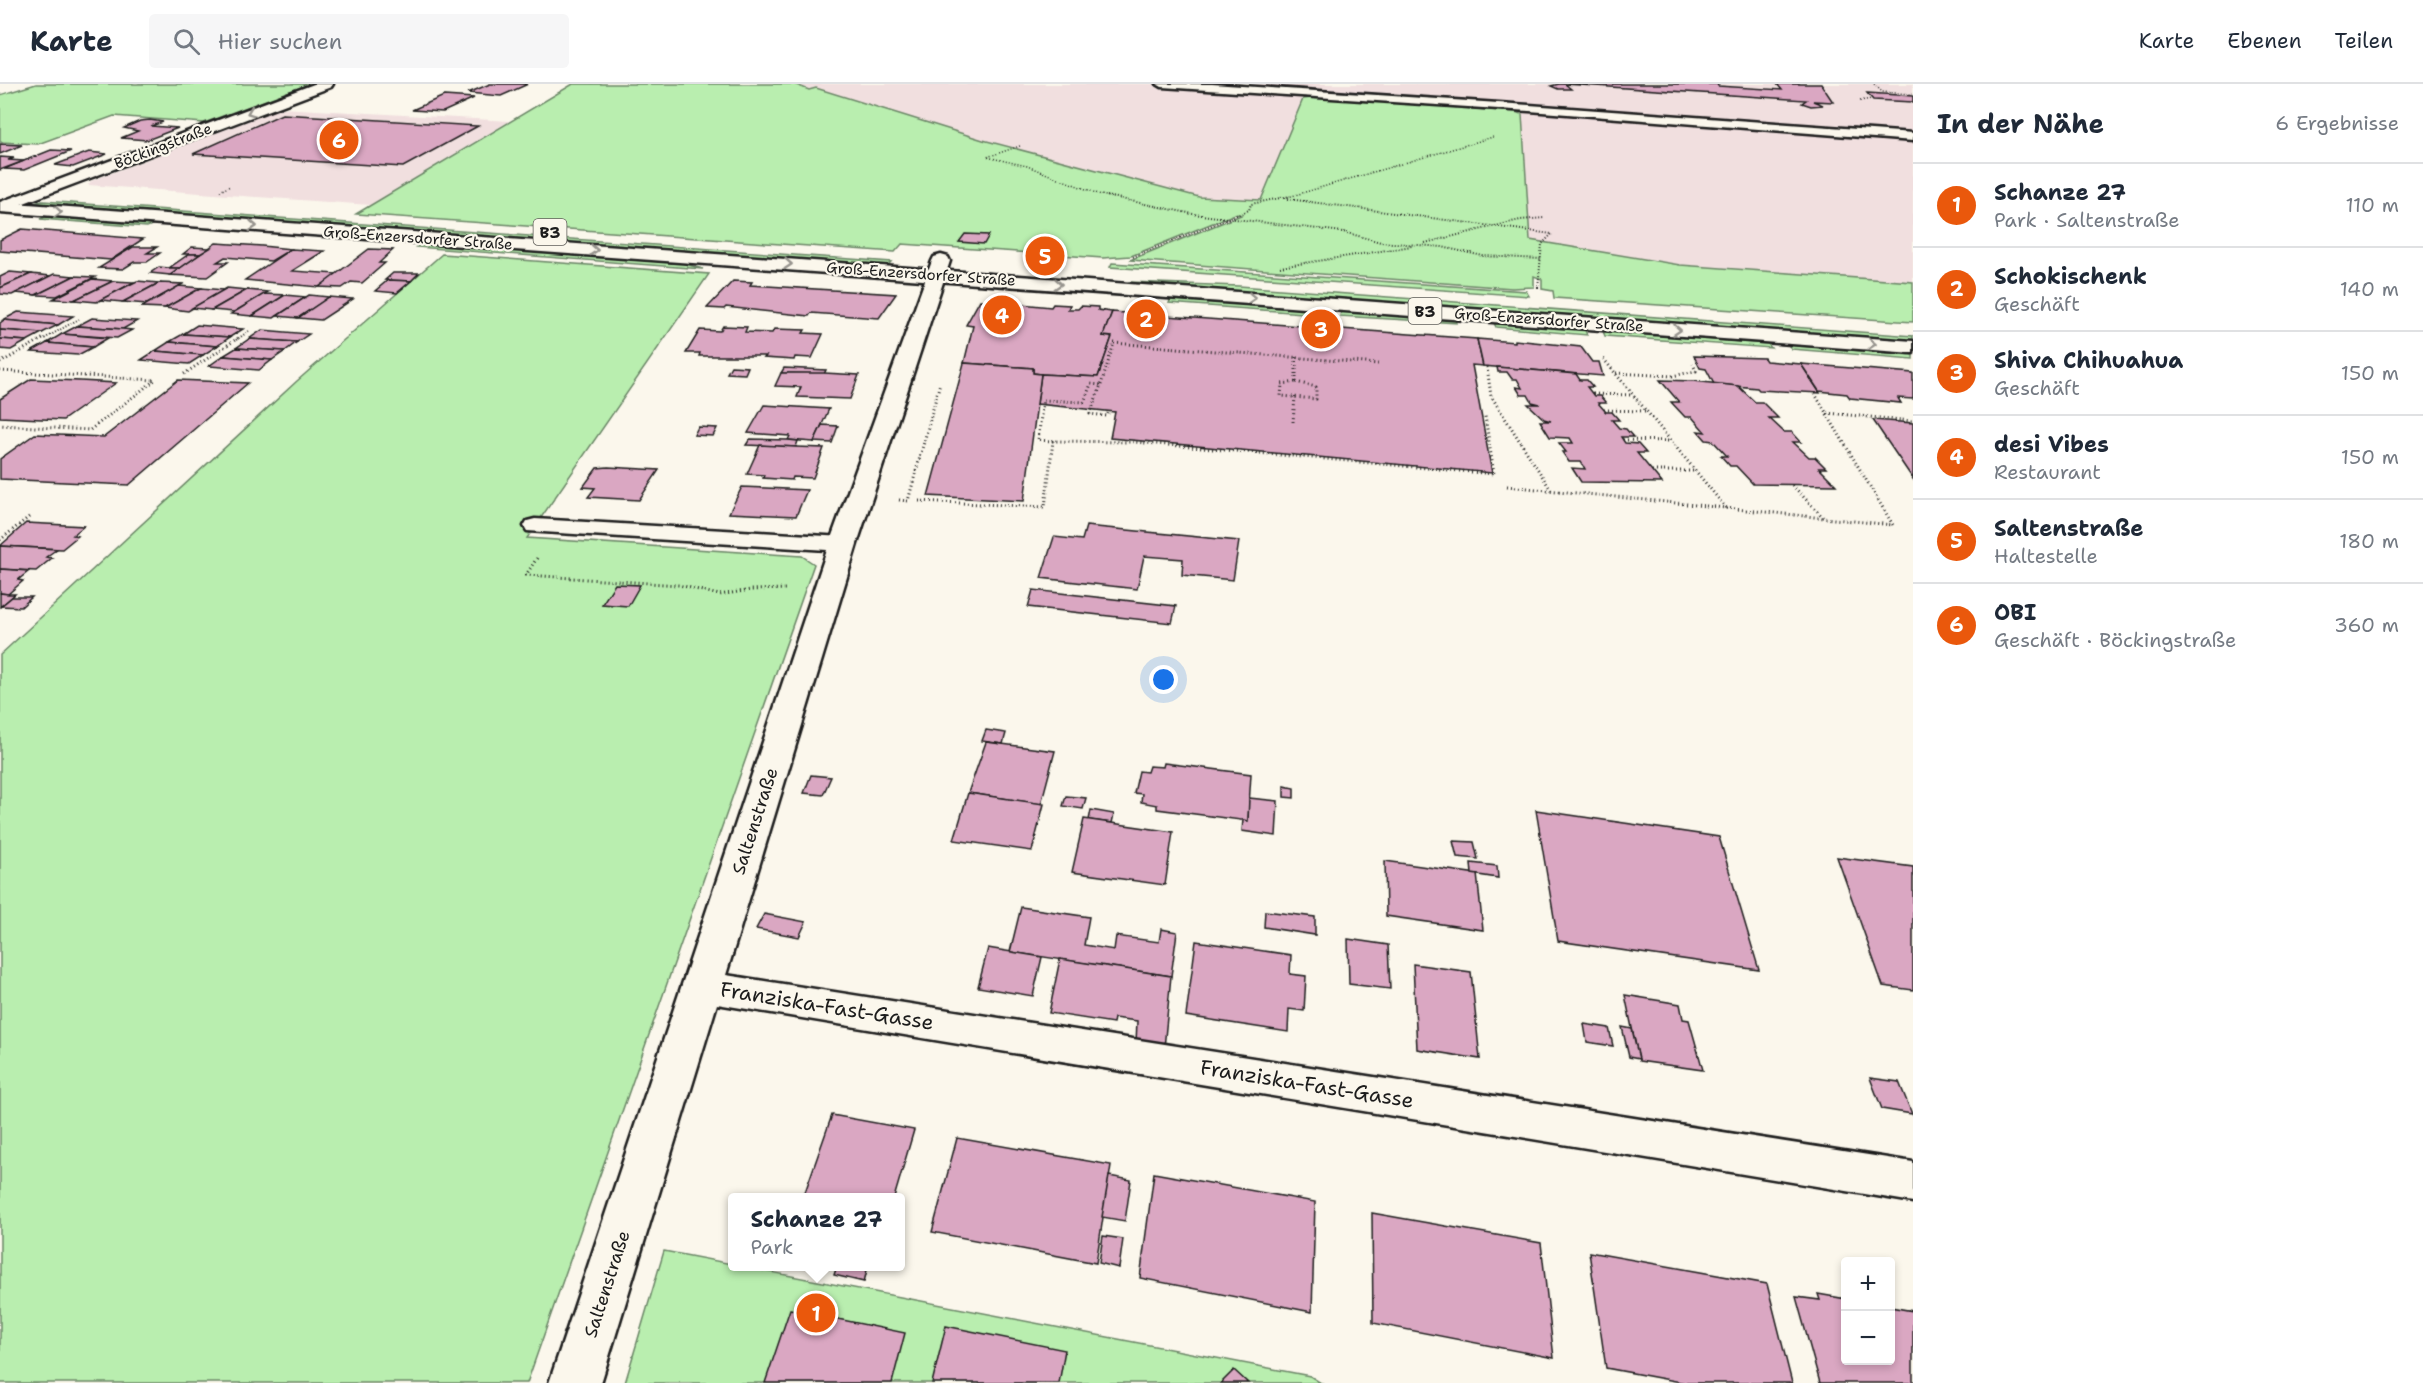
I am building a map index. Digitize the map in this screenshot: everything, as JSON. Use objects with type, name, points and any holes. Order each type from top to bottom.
[{"type":"main road","name":"Böckingstraße","points":[[31,195],[326,84]]},
{"type":"main road","name":"Groß-Enzersdorfer Straße","points":[[0,202],[31,195],[1913,347]]},
{"type":"main road","name":"Groß-Enzersdorfer Straße","points":[[0,202],[939,268],[1550,304],[1913,330]]},
{"type":"main road","name":"Saltenstraße","points":[[575,1383],[843,544],[939,268]]},
{"type":"main road","name":"Franziska-Fast-Gasse","points":[[701,986],[1913,1182]]},
{"type":"lane","points":[[1162,84],[1913,137]]},
{"type":"lane","points":[[1553,111],[1604,102]]},
{"type":"lane","points":[[1788,116],[1854,133]]},
{"type":"lane","points":[[535,526],[843,544]]},
{"type":"path","points":[[1874,84],[1882,92],[1913,94]]},
{"type":"path","points":[[1132,257],[1231,218],[1248,210],[1251,204],[1284,198],[1498,135]]},
{"type":"path","points":[[1020,146],[987,157],[1027,166],[1101,195],[1193,214],[1343,232],[1381,242],[1420,244],[1483,256],[1541,259]]},
{"type":"path","points":[[220,191],[230,186]]},
{"type":"path","points":[[1284,198],[1352,206],[1483,228],[1552,234],[1542,244],[1538,291],[1550,304]]},
{"type":"path","points":[[1281,267],[1420,244],[1466,235],[1483,228],[1520,220],[1544,218]]},
{"type":"path","points":[[0,363],[79,319]]},
{"type":"path","points":[[184,374],[249,331]]},
{"type":"path","points":[[1109,411],[1107,416],[1090,414],[1114,343],[1378,364]]},
{"type":"path","points":[[1602,356],[1726,508]]},
{"type":"path","points":[[1296,357],[1296,382]]},
{"type":"path","points":[[1615,373],[1672,376],[1696,371],[1692,363]]},
{"type":"path","points":[[1487,368],[1491,396],[1552,491]]},
{"type":"path","points":[[0,371],[155,380],[90,430],[0,425]]},
{"type":"path","points":[[908,501],[941,379]]},
{"type":"path","points":[[1296,382],[1316,387],[1316,399],[1281,396],[1282,384],[1296,382]]},
{"type":"path","points":[[1101,385],[1091,384],[1084,402],[1043,400],[1038,440],[1134,442],[1494,474],[1485,416]]},
{"type":"path","points":[[1593,394],[1633,395]]},
{"type":"path","points":[[1507,486],[1893,525],[1815,394]]},
{"type":"path","points":[[1293,422],[1295,397]]},
{"type":"path","points":[[1604,410],[1647,411]]},
{"type":"path","points":[[1826,413],[1913,421]]},
{"type":"path","points":[[919,501],[1045,507],[1053,441]]},
{"type":"path","points":[[1623,441],[1671,441]]},
{"type":"path","points":[[1652,471],[1696,471]]},
{"type":"path","points":[[1792,485],[1824,518]]},
{"type":"path","points":[[0,540],[29,517]]},
{"type":"path","points":[[538,557],[526,575],[679,585],[719,595],[791,588]]},
{"type":"shaded area","points":[[794,84],[1913,84],[1913,293],[1262,216],[864,109]]},
{"type":"shaded area","points":[[281,108],[510,121],[370,205],[88,185],[91,181]]},
{"type":"green space","points":[[36,84],[309,84],[204,123],[114,116],[38,144],[0,142],[0,95]]},
{"type":"green space","points":[[573,84],[794,84],[809,90],[816,88],[983,140],[1199,197],[1261,200],[1303,99],[1320,97],[1515,112],[1522,114],[1530,240],[1680,265],[1913,282],[1913,322],[1554,298],[1553,291],[1542,289],[1542,279],[1534,276],[1534,287],[1512,288],[1130,260],[1241,215],[1235,214],[1131,256],[1103,258],[902,244],[895,252],[356,214]]},
{"type":"green space","points":[[43,201],[891,262],[886,267],[33,205],[32,203]]},
{"type":"green space","points":[[47,216],[154,224],[147,227],[40,219]]},
{"type":"green space","points":[[420,244],[682,263],[703,269],[416,247]]},
{"type":"green space","points":[[442,254],[709,274],[527,538],[802,556],[814,564],[527,1383],[0,1383],[0,655],[297,381]]},
{"type":"green space","points":[[1112,263],[1526,291],[1529,296],[1110,267]]},
{"type":"green space","points":[[1129,282],[1239,286],[1913,336],[1913,343],[1127,284]]},
{"type":"green space","points":[[1171,299],[1330,311],[1330,315],[1169,303]]},
{"type":"green space","points":[[1341,311],[1456,320],[1457,323],[1340,316]]},
{"type":"green space","points":[[1494,323],[1585,330],[1587,335],[1496,327]]},
{"type":"green space","points":[[1603,331],[1768,344],[1771,348],[1605,336]]},
{"type":"green space","points":[[1788,345],[1913,355],[1913,359],[1792,349]]},
{"type":"green space","points":[[664,1251],[728,1263],[728,1271],[766,1271],[1310,1376],[1321,1383],[625,1383]]},
{"type":"building","points":[[490,84],[528,84],[501,96],[468,93]]},
{"type":"building","points":[[1565,84],[1571,89],[1558,89],[1551,86]]},
{"type":"building","points":[[1565,84],[1717,84],[1718,86],[1782,90],[1777,84],[1821,84],[1833,102],[1813,101],[1823,105],[1811,106],[1802,103],[1806,100]]},
{"type":"building","points":[[1867,93],[1913,96],[1913,102],[1873,100]]},
{"type":"building","points":[[444,96],[474,98],[443,112],[412,110]]},
{"type":"building","points":[[282,114],[478,126],[403,167],[193,154]]},
{"type":"building","points":[[140,121],[163,122],[151,126],[178,128],[147,140],[121,138],[138,131],[124,128]]},
{"type":"building","points":[[0,144],[22,145],[0,154]]},
{"type":"building","points":[[51,150],[71,151],[24,170],[4,169]]},
{"type":"building","points":[[89,152],[107,154],[73,167],[55,165]]},
{"type":"building","points":[[0,157],[14,158],[8,160],[24,161],[0,170]]},
{"type":"building","points":[[22,229],[143,239],[111,260],[0,251],[0,240]]},
{"type":"building","points":[[965,234],[989,235],[984,244],[959,242]]},
{"type":"building","points":[[216,243],[291,249],[271,261],[225,257],[217,262],[228,262],[207,277],[170,275]]},
{"type":"building","points":[[133,247],[157,247],[147,253],[160,253],[147,262],[134,262],[123,269],[99,268]]},
{"type":"building","points":[[192,247],[210,248],[200,254],[183,254]]},
{"type":"building","points":[[291,249],[324,251],[292,271],[338,274],[319,287],[245,280]]},
{"type":"building","points":[[369,249],[393,250],[379,263],[385,263],[362,283],[351,282],[342,288],[319,287]]},
{"type":"building","points":[[189,254],[200,254],[180,268],[169,268]]},
{"type":"building","points":[[159,267],[180,268],[170,275],[150,273]]},
{"type":"building","points":[[10,272],[31,274],[0,288],[0,277]]},
{"type":"building","points":[[393,273],[419,273],[411,281],[385,280]]},
{"type":"building","points":[[31,274],[51,276],[12,295],[0,294],[0,288]]},
{"type":"building","points":[[54,274],[74,276],[36,295],[16,293]]},
{"type":"building","points":[[74,276],[95,277],[57,296],[36,295]]},
{"type":"building","points":[[92,279],[113,281],[74,300],[53,299]]},
{"type":"building","points":[[388,280],[411,281],[397,293],[375,291]]},
{"type":"building","points":[[113,281],[134,282],[97,302],[74,300]]},
{"type":"building","points":[[137,281],[159,283],[123,302],[100,300]]},
{"type":"building","points":[[733,281],[752,282],[750,285],[896,294],[879,318],[811,313],[809,316],[726,307],[724,309],[707,308]]},
{"type":"building","points":[[159,283],[183,284],[147,304],[123,302]]},
{"type":"building","points":[[179,286],[201,288],[165,308],[142,307]]},
{"type":"building","points":[[201,288],[224,290],[188,311],[165,308]]},
{"type":"building","points":[[227,288],[247,290],[212,310],[192,308]]},
{"type":"building","points":[[247,290],[268,292],[234,312],[212,310]]},
{"type":"building","points":[[264,294],[285,295],[252,316],[231,314]]},
{"type":"building","points":[[285,295],[306,297],[274,318],[252,316]]},
{"type":"building","points":[[309,295],[329,297],[298,318],[277,316]]},
{"type":"building","points":[[329,297],[353,299],[321,320],[298,318]]},
{"type":"building","points":[[980,300],[1051,307],[1053,304],[1070,305],[1068,309],[1078,309],[1081,306],[1098,307],[1098,310],[1112,312],[1103,336],[1112,337],[1098,377],[1041,374],[1033,373],[1033,368],[964,363],[973,326],[966,325]]},
{"type":"building","points":[[18,312],[73,316],[58,325],[3,320]]},
{"type":"building","points":[[1112,312],[1477,339],[1483,366],[1472,365],[1492,473],[1110,438],[1115,412],[1037,404],[1041,374],[1098,377],[1112,337],[1103,336]]},
{"type":"building","points":[[92,318],[137,321],[123,329],[77,326]]},
{"type":"building","points":[[4,320],[58,325],[42,333],[0,330],[0,323]]},
{"type":"building","points":[[197,325],[243,329],[230,337],[183,334]]},
{"type":"building","points":[[77,326],[132,330],[117,338],[62,334]]},
{"type":"building","points":[[723,326],[747,327],[745,332],[772,333],[774,329],[805,330],[803,333],[823,334],[812,358],[795,357],[794,360],[764,358],[766,356],[699,356],[700,353],[686,353],[700,330],[720,331]]},
{"type":"building","points":[[0,330],[42,333],[27,341],[0,339]]},
{"type":"building","points":[[262,330],[309,334],[297,342],[249,339]]},
{"type":"building","points":[[62,334],[108,338],[93,347],[47,343]]},
{"type":"building","points":[[183,334],[230,337],[217,346],[169,342]]},
{"type":"building","points":[[0,339],[27,341],[11,350],[0,349]]},
{"type":"building","points":[[249,339],[297,342],[285,351],[236,348]]},
{"type":"building","points":[[1477,339],[1515,342],[1515,340],[1581,347],[1592,362],[1599,362],[1603,376],[1483,366]]},
{"type":"building","points":[[169,342],[217,346],[203,355],[155,351]]},
{"type":"building","points":[[47,343],[93,347],[78,355],[31,352]]},
{"type":"building","points":[[236,348],[285,351],[272,360],[223,356]]},
{"type":"building","points":[[155,351],[203,355],[189,364],[141,360]]},
{"type":"building","points":[[223,356],[272,360],[259,370],[209,366]]},
{"type":"building","points":[[1694,356],[1764,358],[1766,361],[1801,364],[1820,393],[1759,390],[1714,384],[1706,369],[1700,368]]},
{"type":"building","points":[[964,363],[1033,368],[1033,373],[1041,374],[1024,501],[928,496]]},
{"type":"building","points":[[1801,364],[1913,373],[1913,399],[1898,398],[1901,403],[1850,398],[1847,394],[1819,391]]},
{"type":"building","points":[[731,366],[748,367],[745,374],[727,373]]},
{"type":"building","points":[[1497,367],[1576,374],[1580,380],[1587,380],[1593,387],[1587,387],[1594,396],[1600,396],[1606,403],[1598,403],[1606,412],[1612,412],[1619,420],[1612,420],[1619,428],[1626,429],[1633,437],[1621,437],[1625,443],[1638,444],[1646,453],[1637,453],[1662,483],[1581,482],[1572,468],[1585,469],[1581,462],[1569,462],[1562,452],[1566,452],[1559,443],[1573,443],[1570,438],[1550,437],[1540,421],[1551,421],[1544,419],[1528,404],[1540,404],[1532,402],[1528,395],[1521,395],[1516,387],[1522,388],[1517,379],[1512,379],[1507,372],[1498,372]]},
{"type":"building","points":[[784,368],[826,370],[824,374],[781,373]]},
{"type":"building","points":[[781,373],[859,375],[850,399],[797,397],[801,387],[775,386]]},
{"type":"building","points":[[31,379],[116,383],[63,420],[0,417],[0,399]]},
{"type":"building","points":[[178,380],[248,383],[129,485],[0,479],[0,459],[35,434],[104,437]]},
{"type":"building","points":[[1660,380],[1738,386],[1755,402],[1762,402],[1778,418],[1769,418],[1784,432],[1792,432],[1801,442],[1793,442],[1809,457],[1815,457],[1826,468],[1819,468],[1836,485],[1753,484],[1736,466],[1730,466],[1721,456],[1727,456],[1713,441],[1706,440],[1698,431],[1705,432],[1692,417],[1685,417],[1671,402],[1679,402]]},
{"type":"building","points":[[764,405],[829,409],[814,442],[788,440],[790,436],[748,433]]},
{"type":"building","points":[[1873,420],[1913,423],[1913,479]]},
{"type":"building","points":[[822,425],[838,426],[832,443],[814,442]]},
{"type":"building","points":[[698,427],[717,428],[713,436],[694,435]]},
{"type":"building","points":[[750,439],[798,441],[796,447],[746,445]]},
{"type":"building","points":[[760,445],[824,448],[813,478],[793,477],[792,480],[763,478],[764,475],[747,474]]},
{"type":"building","points":[[597,468],[659,470],[639,500],[588,497],[595,488],[583,487]]},
{"type":"building","points":[[742,487],[807,490],[796,516],[729,513]]},
{"type":"building","points":[[26,523],[84,526],[73,535],[78,536],[62,549],[0,546]]},
{"type":"building","points":[[1086,526],[1239,541],[1233,580],[1182,575],[1183,559],[1144,556],[1137,589],[1041,578],[1054,537],[1082,540]]},
{"type":"building","points":[[0,546],[57,549],[46,557],[52,558],[36,571],[0,569]]},
{"type":"building","points":[[0,569],[29,571],[18,580],[23,581],[8,594],[0,593]]},
{"type":"building","points":[[615,584],[640,585],[628,606],[602,604]]},
{"type":"building","points":[[1033,590],[1176,606],[1172,623],[1028,607]]},
{"type":"building","points":[[0,593],[8,594],[15,594],[0,607]]},
{"type":"building","points":[[12,597],[32,597],[21,607],[1,606]]},
{"type":"building","points":[[986,730],[1006,733],[1003,744],[982,741]]},
{"type":"building","points":[[986,742],[1055,751],[1041,804],[968,793]]},
{"type":"building","points":[[1164,763],[1251,774],[1248,821],[1157,809],[1157,805],[1141,802],[1142,794],[1134,793],[1139,771],[1147,772],[1149,766],[1163,767]]},
{"type":"building","points":[[811,775],[831,777],[823,795],[804,793]]},
{"type":"building","points":[[1284,786],[1294,788],[1294,798],[1284,797]]},
{"type":"building","points":[[968,793],[1044,804],[1032,851],[954,840]]},
{"type":"building","points":[[1066,796],[1086,798],[1083,809],[1063,806]]},
{"type":"building","points":[[1249,798],[1278,801],[1276,836],[1242,831],[1243,820],[1248,821]]},
{"type":"building","points":[[1091,810],[1114,814],[1112,823],[1089,820]]},
{"type":"building","points":[[1536,810],[1719,837],[1759,970],[1558,941]]},
{"type":"building","points":[[1084,819],[1173,832],[1165,885],[1072,872]]},
{"type":"building","points":[[1453,841],[1474,842],[1478,859],[1457,857]]},
{"type":"building","points":[[1837,857],[1913,867],[1913,990],[1883,986]]},
{"type":"building","points":[[1385,861],[1477,874],[1483,930],[1386,916]]},
{"type":"building","points":[[1471,863],[1497,866],[1498,878],[1472,874]]},
{"type":"building","points":[[1021,907],[1089,917],[1084,945],[1114,950],[1116,936],[1159,942],[1161,929],[1177,932],[1171,976],[1010,952]]},
{"type":"building","points":[[1265,911],[1315,917],[1315,935],[1264,927]]},
{"type":"building","points":[[764,914],[806,922],[799,937],[756,929]]},
{"type":"building","points":[[1348,939],[1388,945],[1390,989],[1349,984]]},
{"type":"building","points":[[1196,941],[1291,955],[1290,974],[1306,976],[1304,1011],[1289,1009],[1288,1032],[1186,1016]]},
{"type":"building","points":[[988,948],[1042,957],[1033,996],[978,987]]},
{"type":"building","points":[[1060,959],[1171,976],[1164,1048],[1136,1043],[1137,1021],[1114,1018],[1113,1023],[1049,1013]]},
{"type":"building","points":[[1413,964],[1471,972],[1480,1059],[1417,1049]]},
{"type":"building","points":[[1625,995],[1680,1004],[1683,1019],[1689,1020],[1703,1070],[1639,1061]]},
{"type":"building","points":[[1584,1024],[1609,1028],[1613,1046],[1587,1042]]},
{"type":"building","points":[[1622,1027],[1632,1029],[1639,1059],[1629,1057]]},
{"type":"building","points":[[1870,1078],[1899,1082],[1912,1114],[1882,1109]]},
{"type":"building","points":[[832,1115],[914,1130],[895,1193],[805,1193]]},
{"type":"building","points":[[957,1138],[1111,1165],[1096,1263],[932,1232]]},
{"type":"building","points":[[1154,1173],[1315,1202],[1312,1312],[1140,1278]]},
{"type":"building","points":[[1109,1176],[1131,1180],[1125,1221],[1102,1217]]},
{"type":"building","points":[[1372,1213],[1541,1243],[1554,1358],[1373,1323]]},
{"type":"building","points":[[1103,1236],[1123,1239],[1119,1268],[1099,1263]]},
{"type":"building","points":[[1589,1252],[1767,1284],[1792,1383],[1686,1383],[1606,1368]]},
{"type":"building","points":[[835,1271],[867,1271],[864,1282],[834,1275]]},
{"type":"building","points":[[1818,1294],[1841,1298],[1841,1365],[1895,1365],[1895,1308],[1913,1311],[1913,1383],[1820,1383],[1796,1297],[1820,1300]]},
{"type":"building","points":[[790,1309],[905,1333],[892,1383],[765,1383]]},
{"type":"building","points":[[946,1326],[1065,1350],[1059,1383],[932,1383]]},
{"type":"building","points":[[1234,1370],[1248,1383],[1221,1383]]},
{"type":"place","name":"OBI","points":[[339,140]]},
{"type":"place","name":"Saltenstraße","points":[[1045,256]]},
{"type":"place","name":"desi Vibes","points":[[1002,315]]},
{"type":"place","name":"Schokischenk","points":[[1146,319]]},
{"type":"place","name":"Shiva Chihuahua","points":[[1321,329]]},
{"type":"place","name":"Schanze 27","points":[[816,1313]]}]
